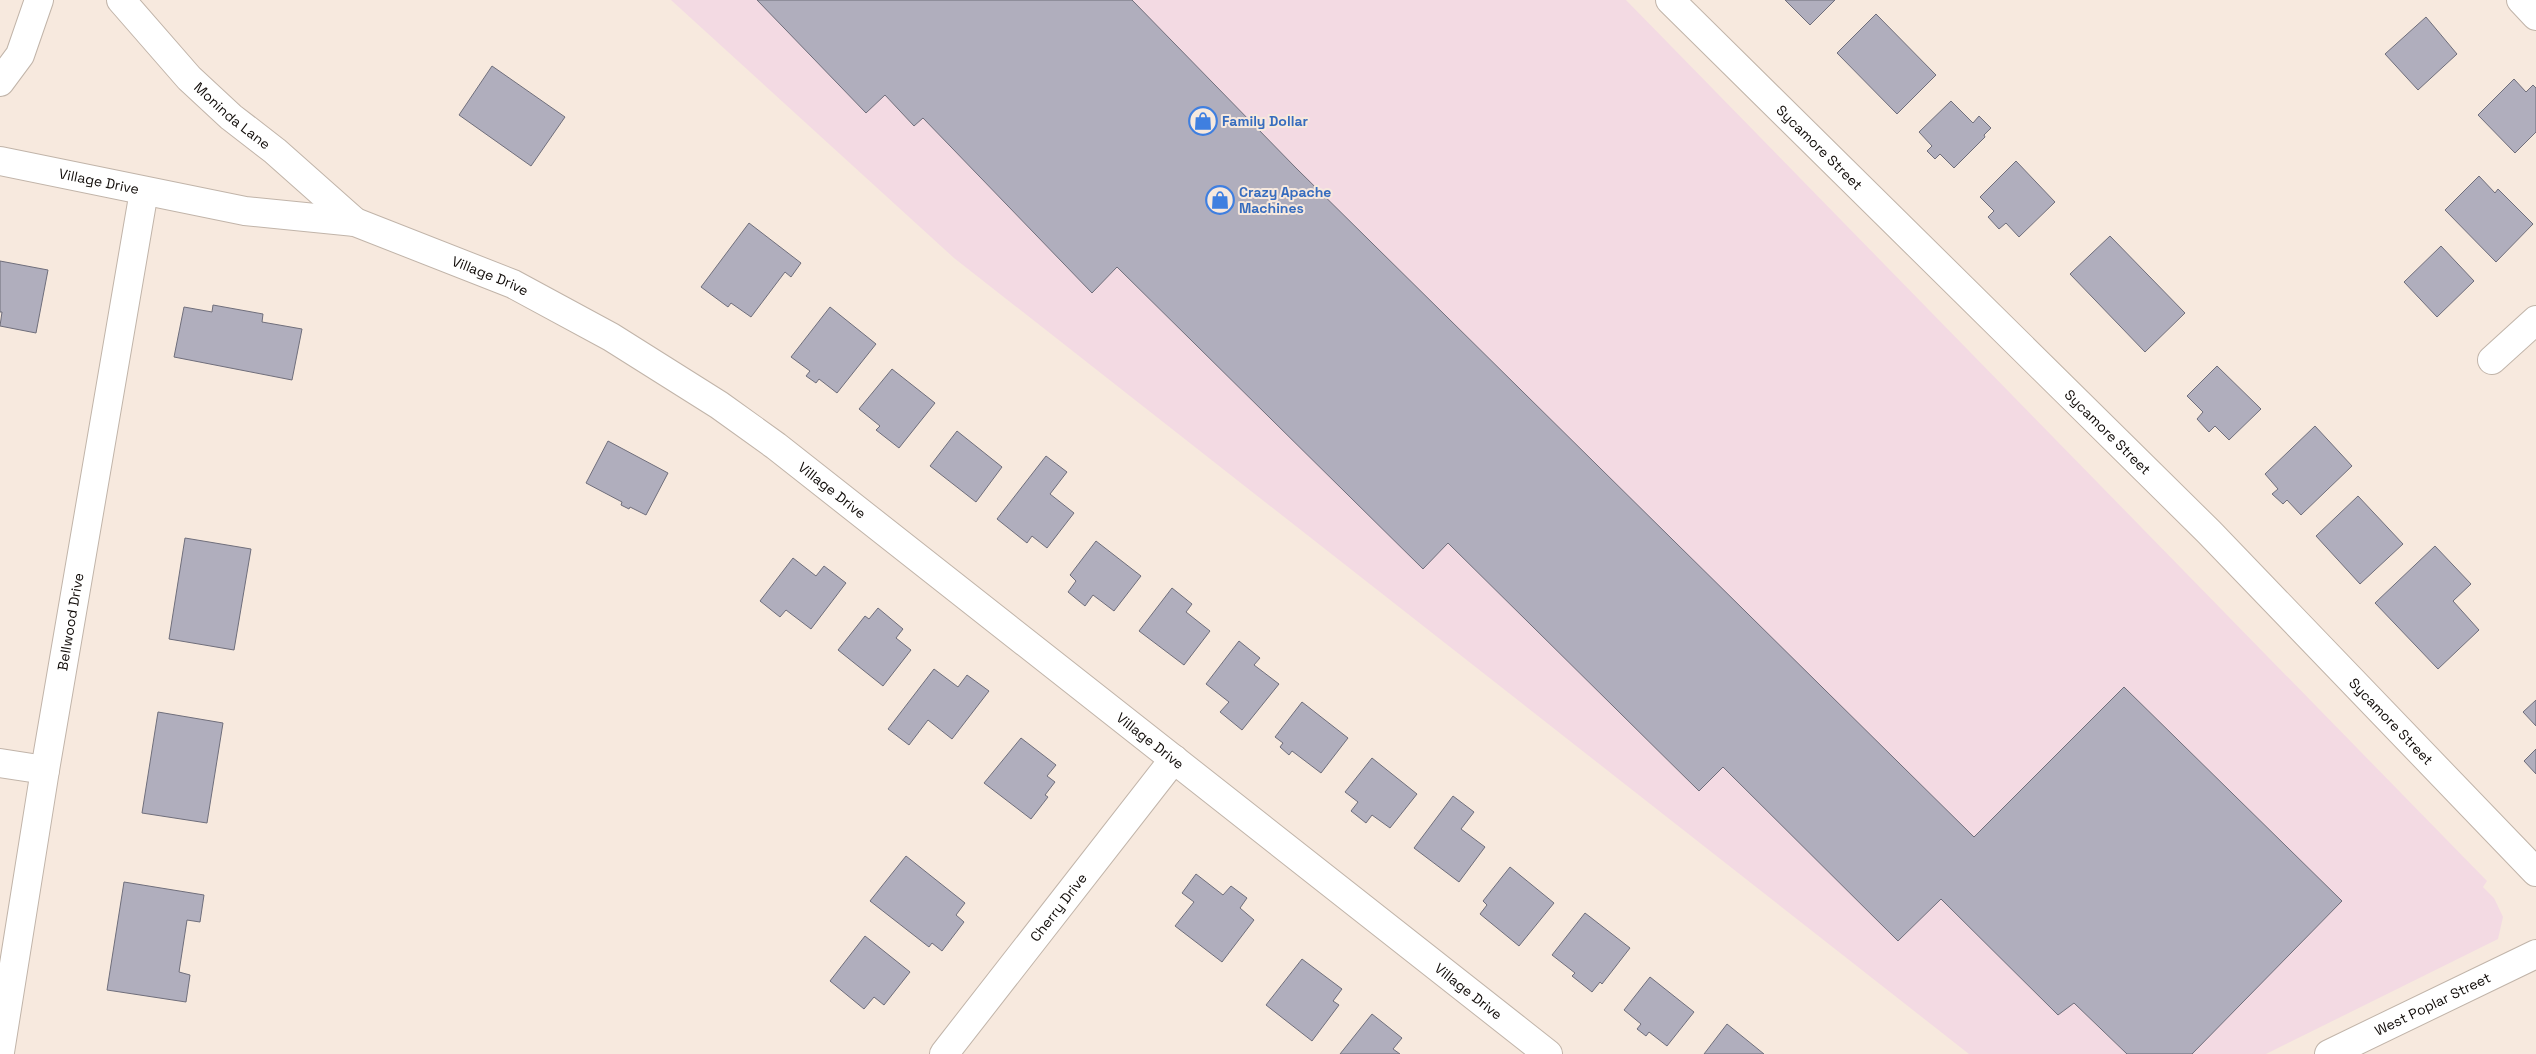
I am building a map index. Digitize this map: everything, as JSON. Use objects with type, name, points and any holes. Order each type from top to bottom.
[{"type":"street","points":[[0,82],[20,55],[39,0]]},
{"type":"street","name":"Moninda Lane","points":[[121,0],[189,78],[231,117],[275,151],[355,222]]},
{"type":"street","name":"Sycamore Street","points":[[1670,0],[2210,532],[2536,872]]},
{"type":"street","points":[[2520,0],[2536,16]]},
{"type":"street","name":"Village Drive","points":[[0,161],[244,211],[355,222],[513,284],[612,338],[719,405],[784,452],[1548,1054]]},
{"type":"street","name":"Bellwood Drive","points":[[0,1052],[45,770],[144,191]]},
{"type":"street","points":[[2492,360],[2536,320]]},
{"type":"street","name":"Cherry Drive","points":[[944,1054],[1174,759]]},
{"type":"street","points":[[0,763],[45,770]]},
{"type":"street","name":"West Poplar Street","points":[[2329,1054],[2536,954]]},
{"type":"shaded area","points":[[671,0],[1626,0],[2487,881],[2483,887],[2494,898],[2503,917],[2498,939],[2266,1054],[1969,1054],[954,258]]},
{"type":"building","points":[[757,0],[1132,0],[1296,168],[1974,837],[2124,687],[2342,901],[2192,1054],[2127,1054],[2074,1003],[2058,1015],[1941,899],[1898,941],[1723,767],[1699,791],[1448,543],[1423,569],[1117,267],[1092,293],[923,118],[914,126],[885,95],[866,113]]},
{"type":"building","points":[[1785,0],[1835,0],[1810,25]]},
{"type":"building","points":[[1876,14],[1936,75],[1897,114],[1837,53]]},
{"type":"building","points":[[2426,17],[2457,54],[2418,90],[2385,54]]},
{"type":"building","points":[[492,66],[565,117],[531,166],[459,115]]},
{"type":"building","points":[[2514,79],[2526,92],[2533,85],[2536,88],[2536,132],[2515,153],[2478,115]]},
{"type":"building","points":[[1951,101],[1973,123],[1979,116],[1991,128],[1984,135],[1985,137],[1954,168],[1940,154],[1935,159],[1927,151],[1932,146],[1919,132]]},
{"type":"building","points":[[2016,161],[2055,202],[2019,237],[2006,223],[1999,229],[1988,217],[1994,211],[1980,197]]},
{"type":"building","points":[[2479,176],[2495,193],[2498,189],[2533,224],[2496,262],[2445,210]]},
{"type":"building","points":[[749,223],[801,263],[791,277],[785,272],[751,317],[731,303],[728,307],[701,287]]},
{"type":"building","points":[[2110,236],[2185,313],[2145,352],[2070,274]]},
{"type":"building","points":[[2441,246],[2474,281],[2437,317],[2404,282]]},
{"type":"building","points":[[0,261],[48,270],[36,333],[0,326],[2,312],[0,312]]},
{"type":"building","points":[[213,305],[263,314],[262,322],[302,329],[292,380],[174,357],[184,307],[212,312]]},
{"type":"building","points":[[830,307],[876,344],[837,393],[819,379],[816,383],[806,376],[810,371],[791,357]]},
{"type":"building","points":[[2217,366],[2261,409],[2229,440],[2215,426],[2209,432],[2197,419],[2203,412],[2187,396]]},
{"type":"building","points":[[892,369],[935,403],[899,448],[876,430],[880,426],[859,409]]},
{"type":"building","points":[[2315,426],[2352,466],[2301,515],[2287,500],[2283,504],[2272,494],[2278,489],[2265,474]]},
{"type":"building","points":[[957,431],[1002,467],[976,502],[930,466]]},
{"type":"building","points":[[608,441],[668,473],[646,515],[621,505],[622,502],[586,483]]},
{"type":"building","points":[[1046,456],[1067,472],[1050,494],[1074,513],[1047,548],[1032,536],[1027,543],[997,519]]},
{"type":"building","points":[[2358,496],[2403,544],[2360,584],[2316,536]]},
{"type":"building","points":[[185,538],[251,549],[234,650],[169,639]]},
{"type":"building","points":[[1096,541],[1141,576],[1114,611],[1093,595],[1085,606],[1068,592],[1076,581],[1070,575]]},
{"type":"building","points":[[2435,546],[2471,584],[2453,601],[2479,630],[2438,669],[2375,603]]},
{"type":"building","points":[[793,558],[816,576],[824,566],[846,583],[811,629],[786,610],[780,617],[760,601]]},
{"type":"building","points":[[1172,588],[1192,604],[1186,612],[1210,631],[1184,665],[1139,631]]},
{"type":"building","points":[[878,608],[903,629],[896,638],[911,650],[883,686],[838,650],[865,616],[869,619]]},
{"type":"building","points":[[1239,641],[1260,658],[1254,665],[1279,684],[1242,730],[1220,712],[1229,702],[1206,684]]},
{"type":"building","points":[[934,669],[958,687],[967,675],[989,691],[952,739],[928,720],[909,745],[888,729]]},
{"type":"building","points":[[2536,700],[2536,726],[2523,712]]},
{"type":"building","points":[[1302,702],[1348,738],[1321,773],[1292,751],[1289,755],[1280,747],[1283,743],[1275,737]]},
{"type":"building","points":[[158,712],[223,723],[207,823],[142,813]]},
{"type":"building","points":[[1021,738],[1056,765],[1047,776],[1055,782],[1045,795],[1048,797],[1031,819],[984,783]]},
{"type":"building","points":[[2536,749],[2536,774],[2524,761]]},
{"type":"building","points":[[1372,758],[1417,794],[1390,828],[1372,815],[1366,823],[1351,811],[1358,802],[1345,792]]},
{"type":"building","points":[[1453,796],[1474,812],[1461,829],[1485,847],[1459,882],[1414,848]]},
{"type":"building","points":[[906,856],[965,903],[956,915],[964,922],[942,951],[932,943],[929,947],[870,901]]},
{"type":"building","points":[[1510,867],[1554,903],[1519,946],[1480,914],[1487,905],[1483,901]]},
{"type":"building","points":[[1196,874],[1223,895],[1231,886],[1247,898],[1240,908],[1254,920],[1222,962],[1175,926],[1194,902],[1182,893]]},
{"type":"building","points":[[124,882],[204,895],[200,922],[187,920],[179,972],[190,975],[186,1002],[107,990]]},
{"type":"building","points":[[1585,913],[1630,948],[1602,984],[1600,982],[1592,992],[1572,976],[1575,973],[1552,955]]},
{"type":"building","points":[[865,936],[910,972],[884,1005],[874,997],[864,1009],[830,981]]},
{"type":"building","points":[[1302,959],[1342,989],[1333,1001],[1339,1005],[1312,1041],[1266,1005]]},
{"type":"building","points":[[1650,977],[1694,1012],[1667,1046],[1649,1032],[1646,1036],[1637,1029],[1641,1024],[1624,1010]]},
{"type":"building","points":[[1372,1014],[1402,1038],[1393,1049],[1400,1054],[1340,1054]]},
{"type":"building","points":[[1727,1024],[1764,1054],[1704,1054]]},
{"type":"place","name":"Family Dollar","points":[[1203,121]]},
{"type":"place","name":"Crazy Apache Machines","points":[[1220,200]]}]
